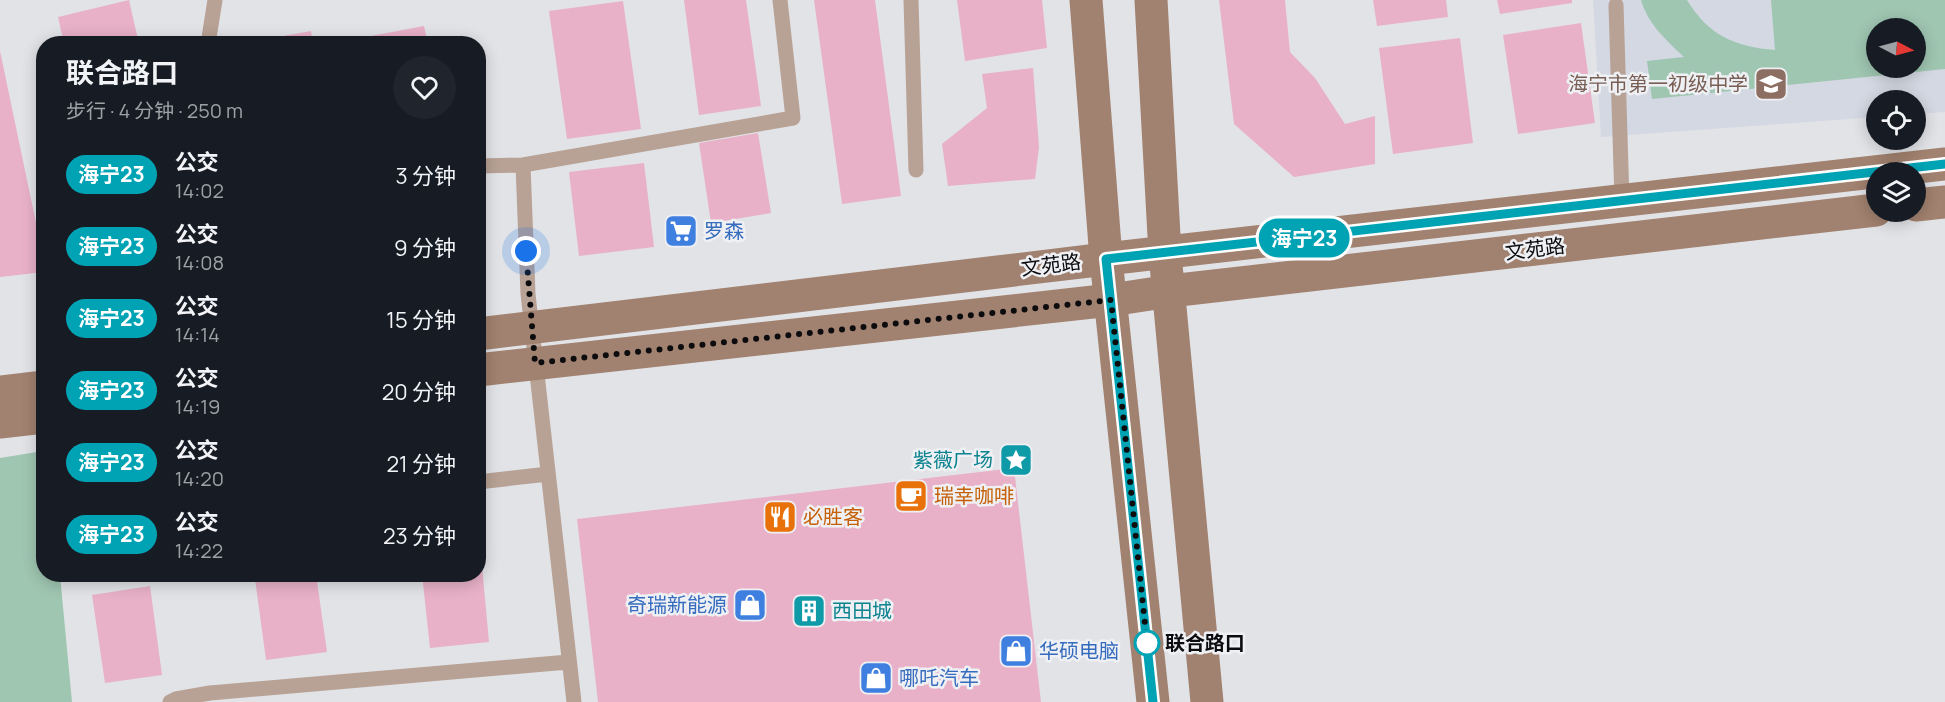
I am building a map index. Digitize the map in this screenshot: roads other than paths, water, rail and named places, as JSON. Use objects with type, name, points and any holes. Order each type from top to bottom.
[{"type":"main road","points":[[1086,0],[1106,259],[1153,702]]},
{"type":"main road","points":[[1151,0],[1165,254],[1208,702]]},
{"type":"main road","name":"文苑路","points":[[486,333],[1106,259],[1945,164]]},
{"type":"main road","points":[[1926,205],[1945,202]]},
{"type":"main road","name":"文苑路","points":[[486,369],[1111,300],[1170,291],[1866,211]]},
{"type":"main road","points":[[0,392],[36,388]]},
{"type":"main road","points":[[0,422],[36,418]]},
{"type":"lane","points":[[209,36],[215,0]]},
{"type":"lane","points":[[486,166],[523,165],[793,118],[780,0]]},
{"type":"lane","points":[[911,0],[916,170]]},
{"type":"lane","points":[[1616,5],[1622,201]]},
{"type":"lane","points":[[523,165],[528,294],[574,702]]},
{"type":"lane","points":[[486,481],[548,474]]},
{"type":"lane","points":[[170,702],[210,693],[568,663]]},
{"type":"place","name":"海宁市第一初级中学","points":[[1771,84]]},
{"type":"place","name":"罗森","points":[[681,231]]},
{"type":"place","name":"紫薇广场","points":[[1016,460]]},
{"type":"place","name":"瑞幸咖啡","points":[[911,496]]},
{"type":"place","name":"必胜客","points":[[780,517]]},
{"type":"place","name":"奇瑞新能源","points":[[750,605]]},
{"type":"place","name":"西田城","points":[[809,611]]},
{"type":"place","name":"联合路口","points":[[1147,643]]},
{"type":"place","name":"华硕电脑","points":[[1016,651]]},
{"type":"place","name":"哪吒汽车","points":[[876,678]]}]
